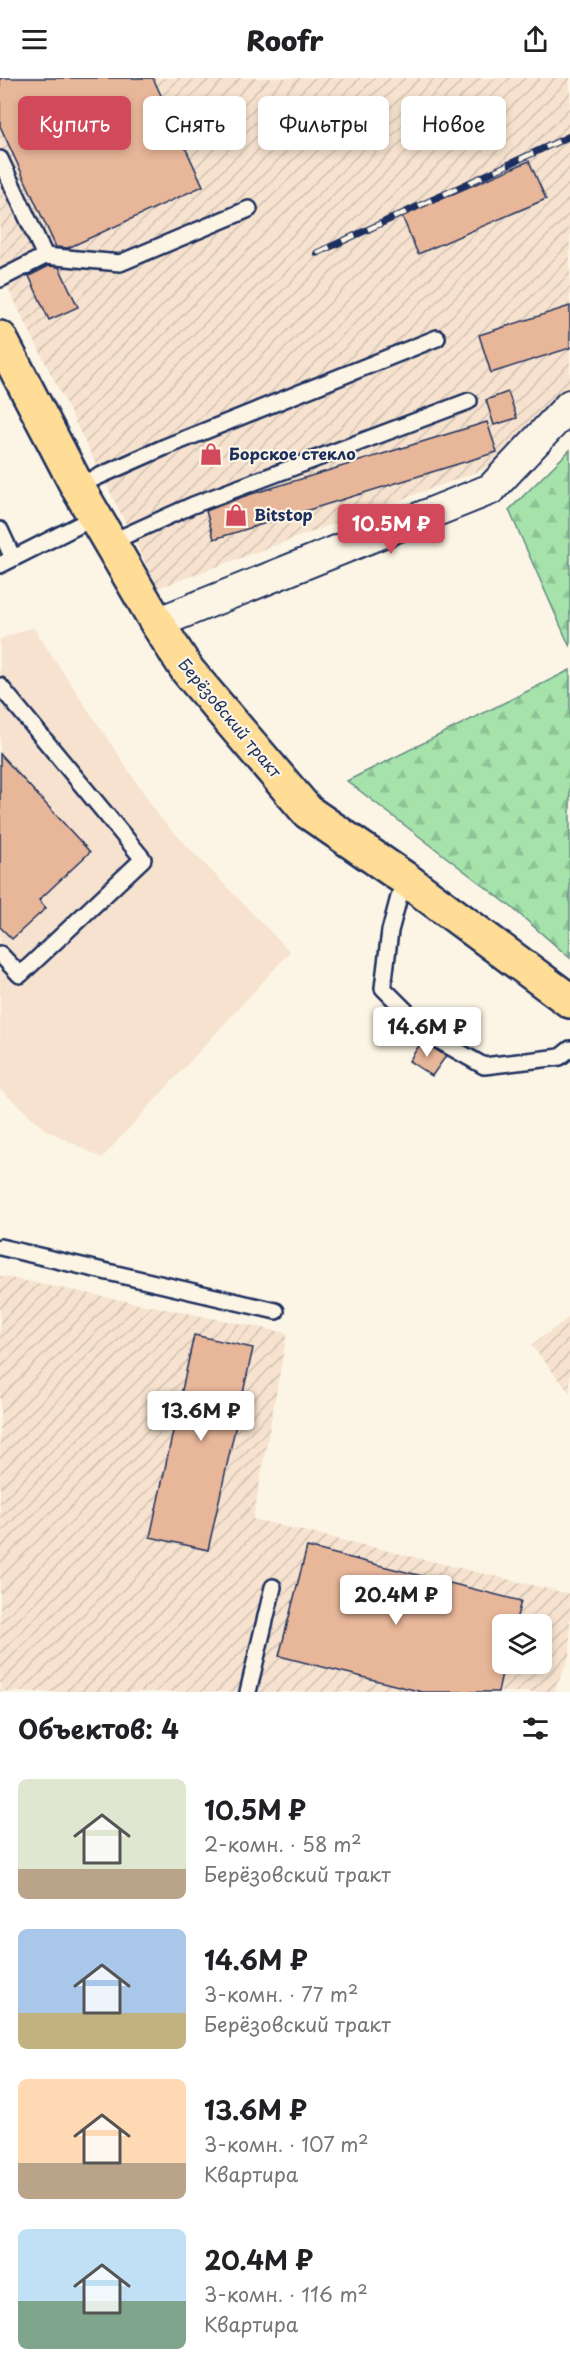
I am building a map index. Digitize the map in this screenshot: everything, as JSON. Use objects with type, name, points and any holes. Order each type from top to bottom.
[{"type":"main road","name":"Берёзовский тракт","points":[[0,338],[77,486],[157,623],[188,671],[308,812],[404,878],[570,1001]]},
{"type":"street","points":[[157,623],[490,489],[570,405]]},
{"type":"lane","points":[[0,159],[45,256]]},
{"type":"lane","points":[[0,279],[45,256],[120,263],[249,209]]},
{"type":"lane","points":[[77,486],[165,447],[437,338]]},
{"type":"lane","points":[[0,530],[7,561],[102,530],[193,506],[469,401]]},
{"type":"lane","points":[[0,686],[143,859],[20,975],[0,954]]},
{"type":"lane","points":[[404,878],[390,931],[383,988],[431,1036],[484,1066],[560,1057],[570,1049]]},
{"type":"lane","points":[[0,1247],[276,1311]]},
{"type":"lane","points":[[248,1692],[273,1587]]},
{"type":"shaded area","points":[[0,78],[570,78],[570,386],[496,465],[158,588],[0,272]]},
{"type":"shaded area","points":[[33,627],[161,819],[290,952],[102,1158],[45,1129],[0,1089],[0,639]]},
{"type":"shaded area","points":[[0,1276],[287,1333],[253,1519],[570,1594],[570,1655],[554,1692],[0,1692]]},
{"type":"shaded area","points":[[570,1317],[570,1393],[531,1345]]},
{"type":"green space","points":[[570,450],[570,647],[509,510]]},
{"type":"green space","points":[[570,670],[570,958],[510,906],[347,781]]},
{"type":"building","points":[[0,78],[153,78],[161,96],[143,96],[143,150],[186,150],[203,186],[68,248],[56,247],[0,126]]},
{"type":"building","points":[[529,161],[546,199],[418,254],[402,216]]},
{"type":"building","points":[[49,266],[59,267],[78,307],[49,320],[29,276]]},
{"type":"building","points":[[570,306],[570,348],[491,373],[479,335]]},
{"type":"building","points":[[508,392],[517,418],[494,425],[486,400]]},
{"type":"building","points":[[487,422],[497,452],[214,539],[206,511],[242,497]]},
{"type":"building","points":[[0,754],[90,852],[39,900],[46,908],[12,939],[0,927]]},
{"type":"building","points":[[442,1011],[465,1026],[457,1039],[433,1025]]},
{"type":"building","points":[[422,1041],[446,1056],[432,1076],[409,1061]]},
{"type":"building","points":[[194,1335],[253,1348],[208,1550],[150,1537]]},
{"type":"building","points":[[307,1547],[521,1601],[518,1614],[492,1614],[492,1674],[502,1674],[498,1692],[422,1692],[279,1656]]},
{"type":"railway","points":[[317,253],[570,136]]},
{"type":"place","name":"Борское стекло","points":[[211,454]]},
{"type":"place","name":"Bitstop","points":[[236,515]]}]
